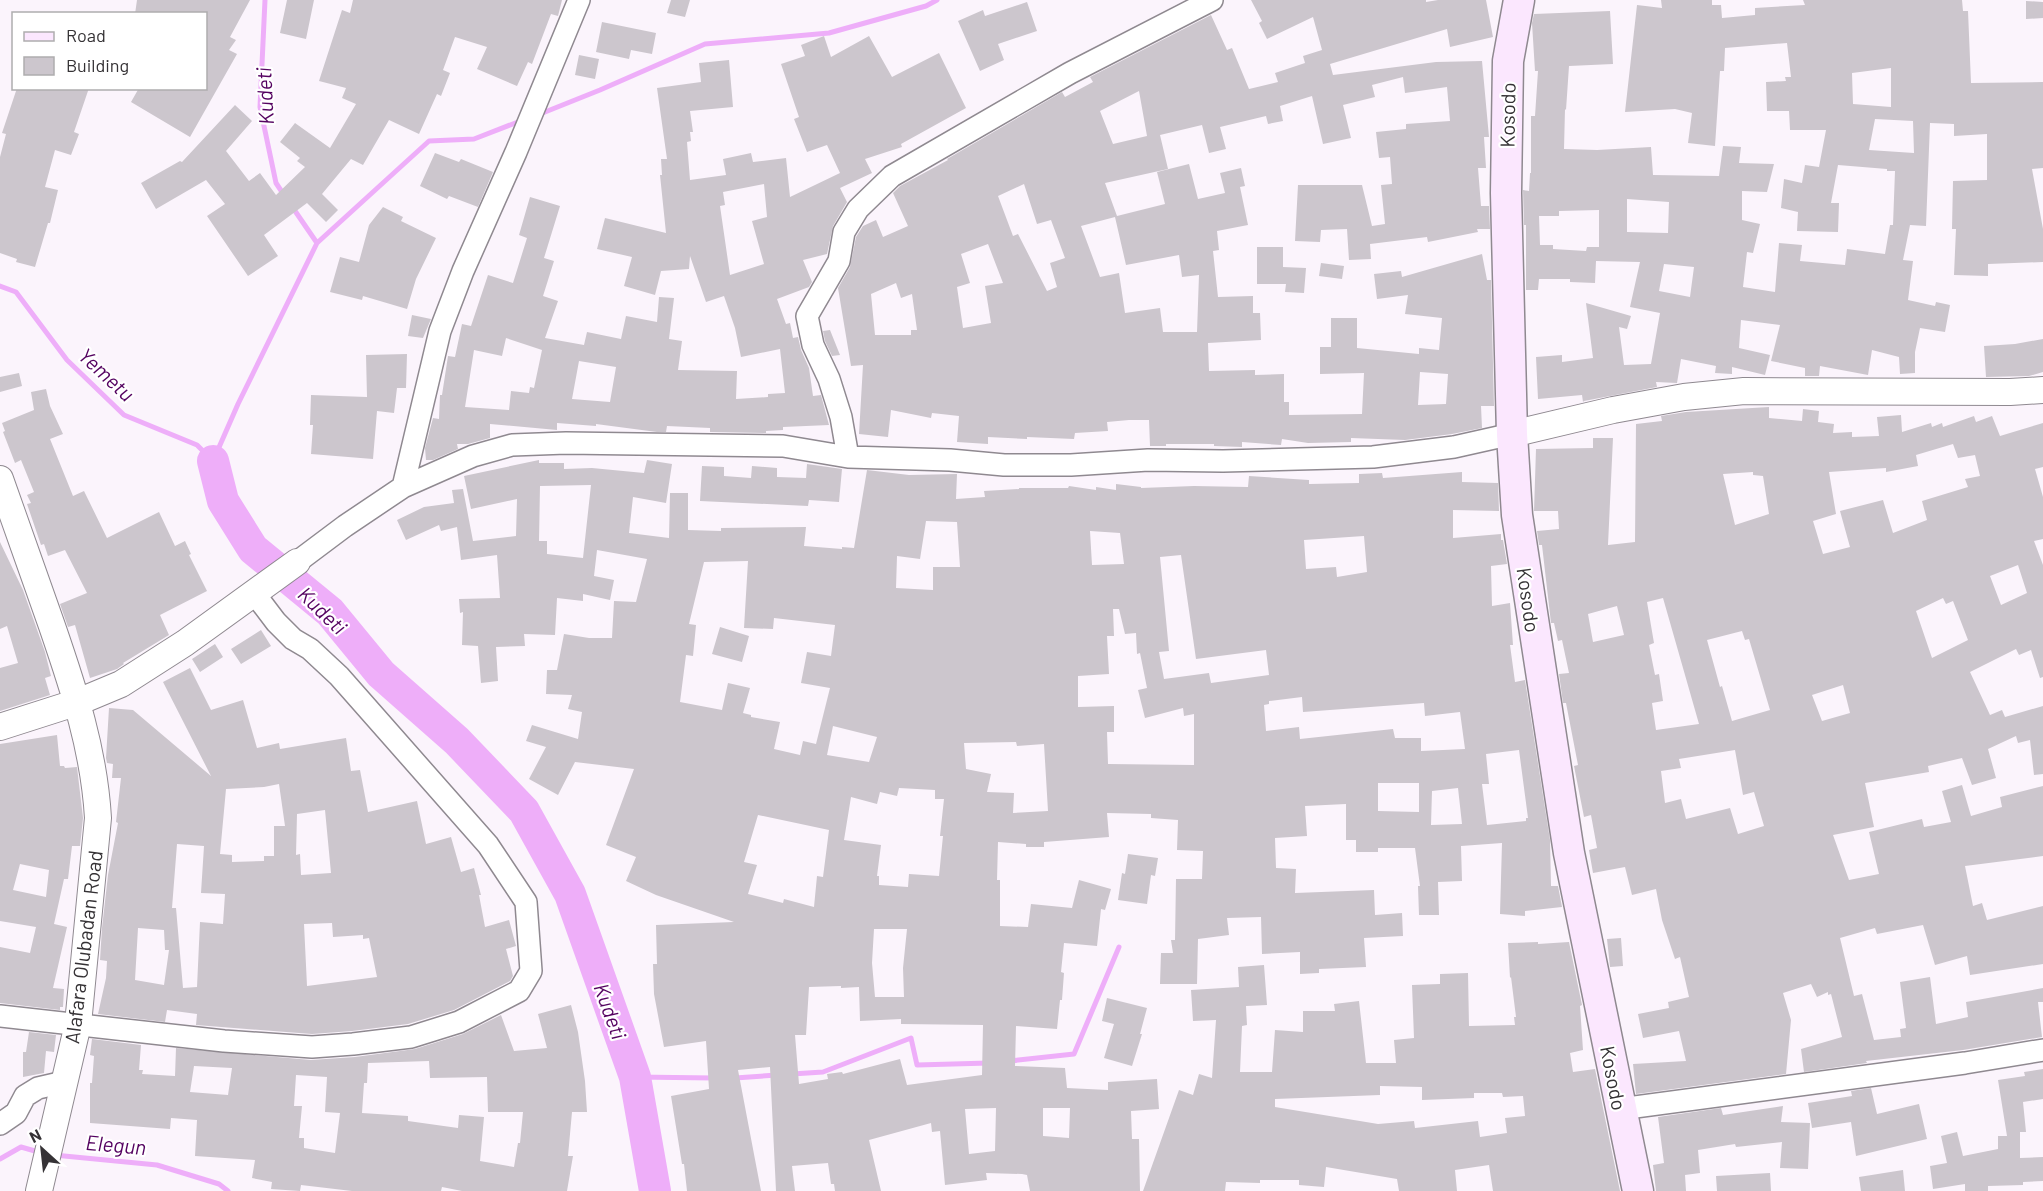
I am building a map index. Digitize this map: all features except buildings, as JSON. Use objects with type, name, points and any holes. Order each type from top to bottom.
[{"type":"main road","name":"Kosodo","points":[[1519,0],[1508,61],[1506,193],[1512,434],[1517,515],[1569,853],[1638,1191]]},
{"type":"street","points":[[403,487],[440,331],[463,271],[537,103],[579,0]]},
{"type":"street","points":[[848,457],[841,417],[813,345],[807,316],[840,261],[844,232],[858,209],[892,176],[1070,73],[1212,0]]},
{"type":"street","points":[[0,727],[78,702],[121,684],[156,663],[345,526],[403,487],[473,456],[512,445],[566,443],[783,446],[848,457],[950,460],[1004,465],[1361,457],[1454,447],[1613,410],[1684,397],[1744,391],[1999,392],[2043,390]]},
{"type":"street","name":"Alafara Olubadan Road","points":[[0,479],[78,702],[96,784],[98,818],[78,1024],[39,1191]]},
{"type":"street","points":[[0,1016],[224,1041],[312,1047],[411,1037],[459,1022],[519,991],[531,971],[526,902],[488,845],[339,676],[310,649],[293,639],[276,622],[262,588]]},
{"type":"street","points":[[1620,1109],[1965,1064],[2043,1050]]},
{"type":"street","points":[[0,1124],[16,1113],[25,1096],[38,1088],[64,1082]]},
{"type":"waterway","name":"Kudeti","points":[[265,0],[260,107],[276,183],[284,195]]},
{"type":"waterway","points":[[540,114],[705,44],[829,33],[926,6],[937,0]]},
{"type":"waterway","name":"Kudeti","points":[[0,286],[16,292],[67,360],[124,415],[197,445],[213,461],[238,404],[317,243],[429,141],[474,139],[523,120]]},
{"type":"waterway","name":"Kudeti","points":[[293,208],[317,243]]},
{"type":"waterway","name":"Kudeti","points":[[213,461],[223,501],[253,549],[330,612],[381,674],[457,741],[524,811],[570,894],[635,1077],[655,1191]]},
{"type":"waterway","points":[[1010,1061],[1074,1054],[1119,947]]},
{"type":"waterway","points":[[792,1074],[823,1072],[911,1038],[917,1065],[989,1063]]},
{"type":"waterway","points":[[735,1078],[777,1075]]},
{"type":"waterway","points":[[635,1077],[714,1078]]},
{"type":"waterway","name":"Elegun","points":[[0,1159],[21,1147],[42,1153]]},
{"type":"waterway","name":"Elegun","points":[[54,1155],[157,1165],[219,1184],[228,1191]]},
{"type":"water label","name":"Yemetu","points":[[107,374]]}]
